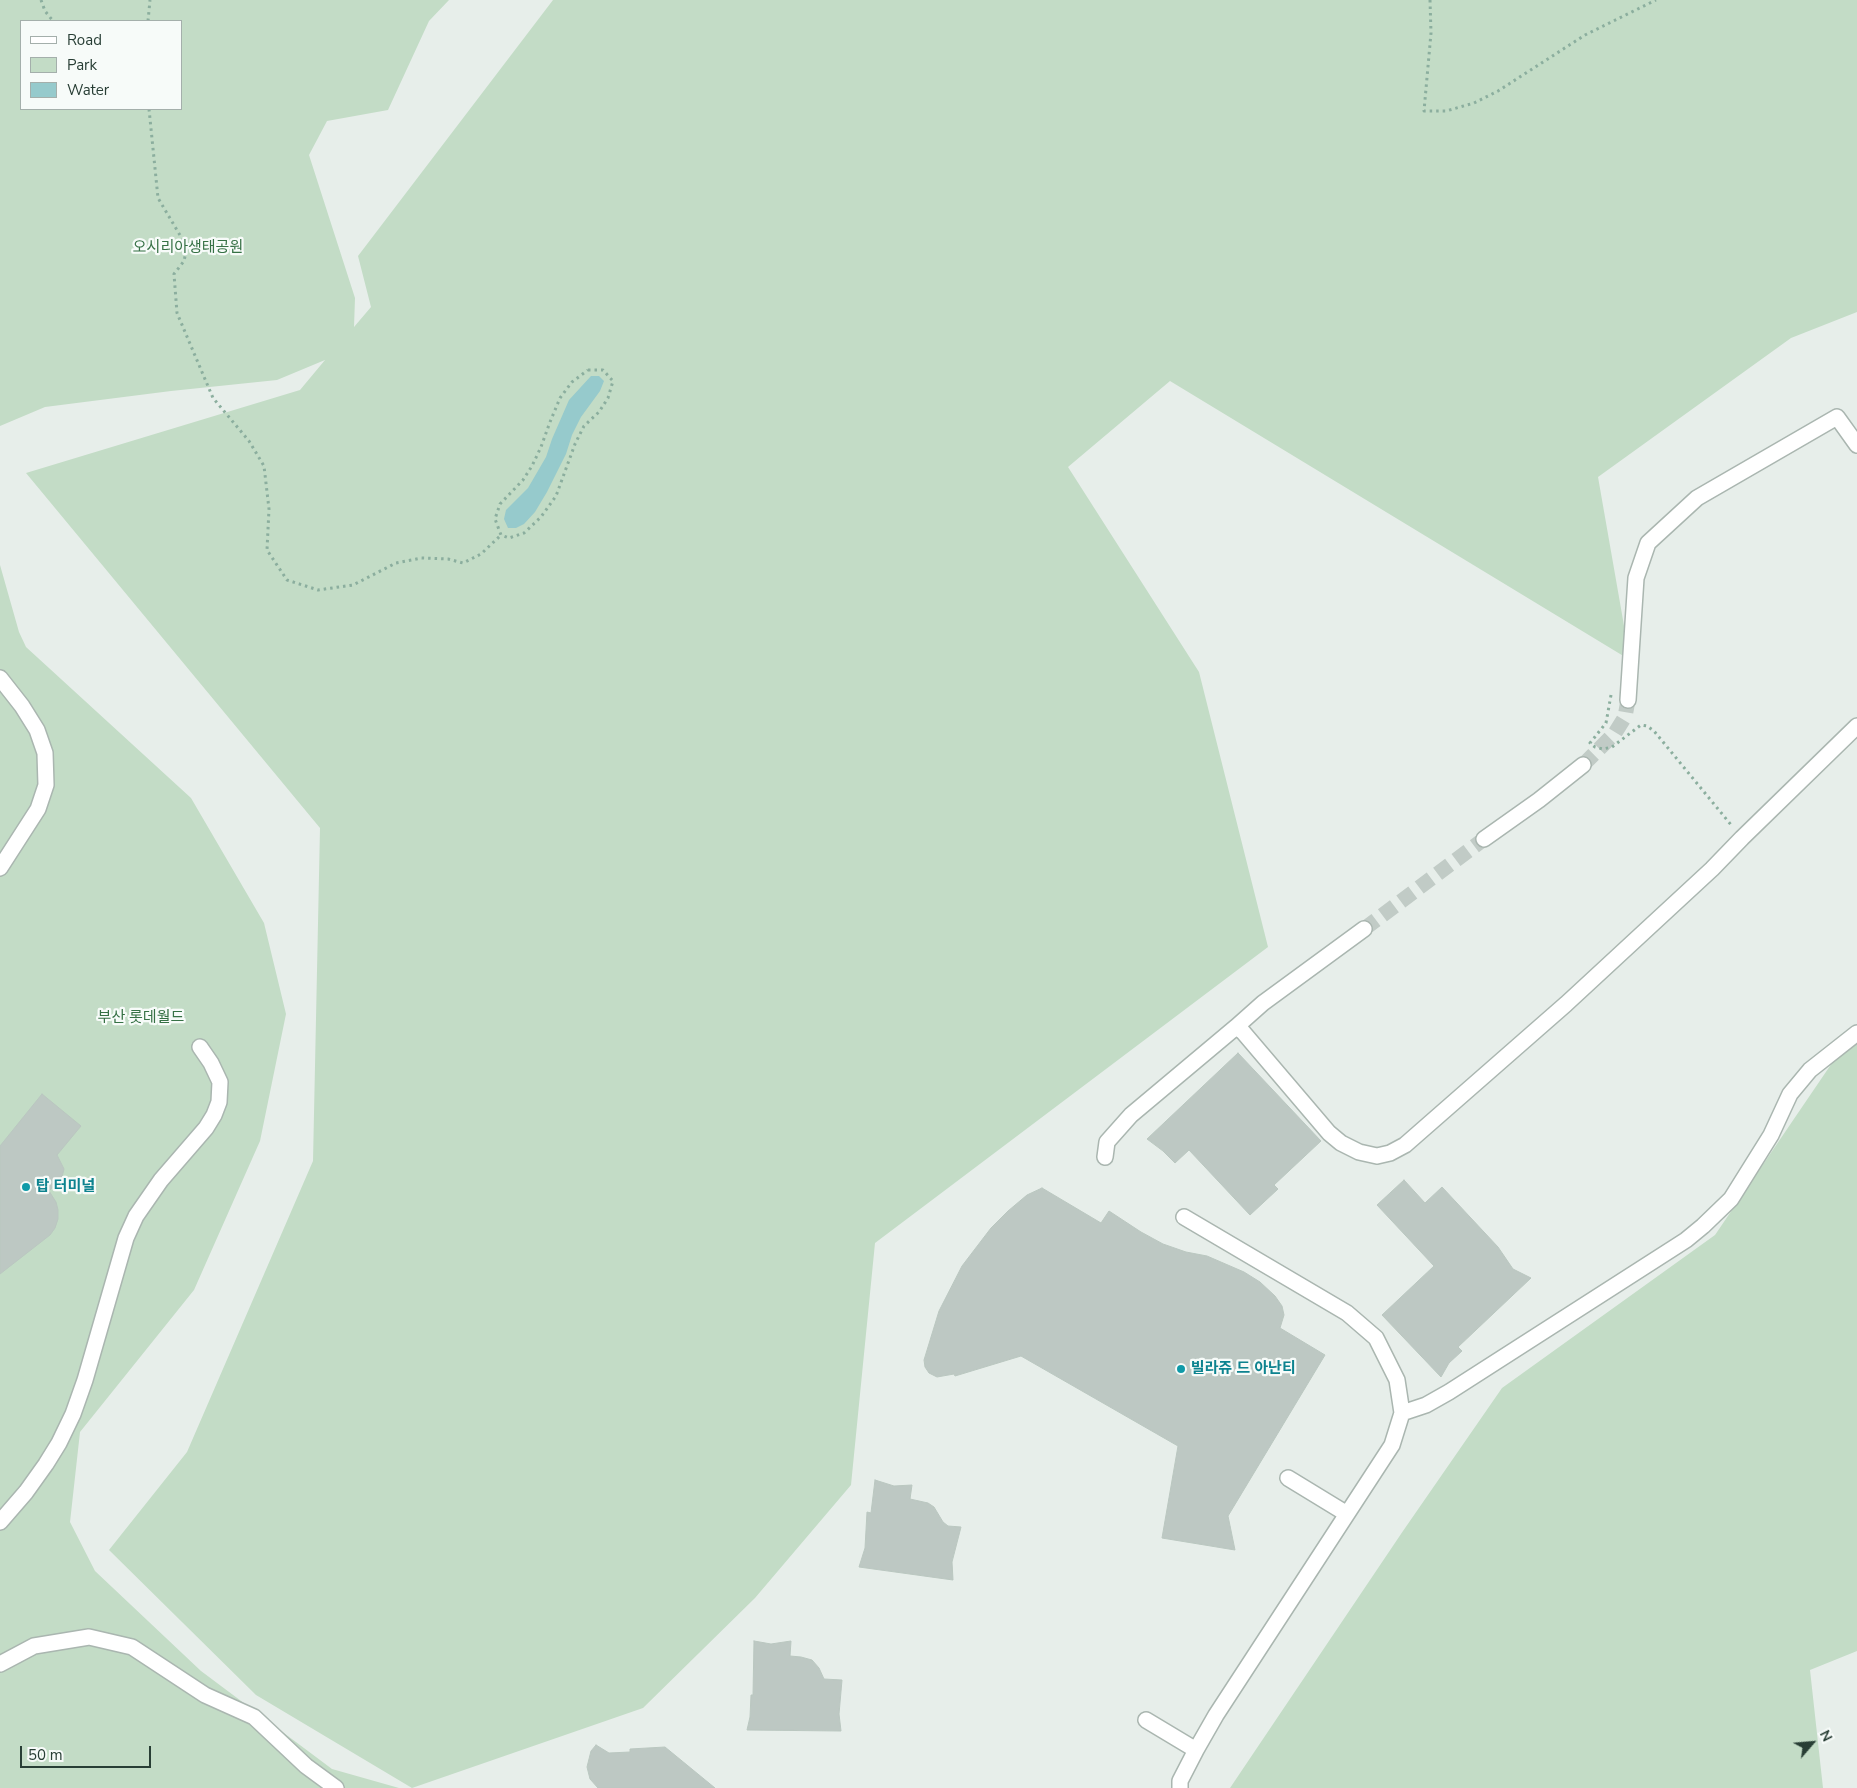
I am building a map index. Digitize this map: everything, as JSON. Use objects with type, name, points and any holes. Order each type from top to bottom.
[{"type":"lane","points":[[1628,700],[1636,578],[1648,543],[1697,498],[1837,417],[1857,445]]},
{"type":"lane","points":[[0,678],[22,706],[37,730],[45,753],[46,785],[38,809],[0,868]]},
{"type":"lane","points":[[1236,1027],[1243,1032],[1329,1133],[1341,1143],[1359,1152],[1377,1156],[1390,1154],[1405,1145],[1566,1004],[1712,869],[1857,726]]},
{"type":"lane","points":[[1484,838],[1539,800],[1583,765]]},
{"type":"lane","points":[[1105,1157],[1107,1142],[1131,1115],[1263,1003],[1364,929]]},
{"type":"lane","points":[[1402,1413],[1426,1405],[1449,1392],[1686,1240],[1703,1226],[1731,1199],[1772,1135],[1790,1094],[1810,1070],[1857,1033]]},
{"type":"lane","points":[[0,1522],[46,1464],[73,1414],[85,1380],[126,1238],[136,1216],[162,1180],[206,1128],[214,1115],[219,1102],[220,1082],[211,1063],[200,1047]]},
{"type":"lane","points":[[1180,1788],[1180,1781],[1196,1750],[1392,1445],[1402,1413],[1397,1380],[1376,1338],[1347,1313],[1184,1218]]},
{"type":"lane","points":[[1288,1478],[1347,1514]]},
{"type":"lane","points":[[0,1664],[34,1646],[89,1637],[132,1647],[205,1695],[254,1717],[306,1766],[336,1788]]},
{"type":"lane","points":[[1146,1720],[1196,1750]]},
{"type":"path","points":[[41,0],[51,20]]},
{"type":"path","points":[[148,20],[150,0]]},
{"type":"path","points":[[1430,0],[1431,32],[1424,111],[1446,111],[1474,103],[1498,91],[1585,35],[1656,0]]},
{"type":"path","points":[[149,110],[158,198],[187,247],[184,261],[174,274],[177,313],[213,398],[249,441],[264,466],[269,509],[267,550],[287,580],[318,590],[353,585],[396,563],[422,558],[448,559],[463,563],[481,554],[501,535]]},
{"type":"path","points":[[588,370],[604,370],[613,381],[608,398],[600,412],[584,426],[556,496],[541,517],[524,533],[509,538],[501,535],[495,518],[500,504],[532,466],[542,447],[560,398],[572,382],[588,370]]},
{"type":"path","points":[[1611,694],[1606,724],[1590,744],[1595,747],[1612,747],[1641,725],[1647,726],[1654,731],[1742,838]]},
{"type":"green space","name":"오시리아생태공원","points":[[0,0],[449,0],[429,21],[388,110],[327,121],[309,155],[355,298],[354,327],[371,307],[358,256],[553,0],[1857,0],[1857,312],[1791,338],[1598,477],[1630,660],[1170,381],[1068,467],[1199,672],[1268,947],[875,1243],[851,1485],[755,1598],[643,1708],[412,1788],[256,1695],[109,1550],[187,1452],[313,1161],[320,828],[26,473],[300,390],[325,360],[277,380],[45,407],[0,426]]},
{"type":"green space","name":"부산 롯데월드","points":[[0,565],[19,632],[26,647],[191,798],[264,923],[286,1014],[260,1141],[194,1290],[80,1432],[70,1522],[95,1571],[201,1671],[332,1769],[399,1788],[0,1788]]},
{"type":"green space","points":[[1857,1043],[1857,1651],[1810,1670],[1823,1788],[1230,1788],[1502,1388],[1715,1235],[1832,1063]]},
{"type":"water","points":[[591,376],[599,376],[604,381],[600,391],[581,417],[572,435],[566,454],[547,492],[535,512],[524,524],[516,528],[508,528],[504,519],[506,510],[528,488],[546,457],[569,400]]},
{"type":"building","points":[[1238,1053],[1321,1141],[1274,1185],[1278,1189],[1250,1215],[1189,1150],[1175,1163],[1147,1139]]},
{"type":"building","name":"탑 터미널","points":[[42,1094],[81,1126],[57,1155],[64,1169],[62,1177],[49,1191],[56,1202],[58,1210],[55,1228],[50,1235],[0,1274],[0,1146]]},
{"type":"building","points":[[1404,1180],[1425,1203],[1442,1187],[1498,1247],[1513,1269],[1531,1278],[1458,1347],[1462,1351],[1449,1363],[1441,1377],[1382,1315],[1434,1266],[1377,1205]]},
{"type":"building","name":"빌라쥬 드 아난티","points":[[1042,1188],[1101,1223],[1109,1211],[1163,1244],[1186,1252],[1207,1256],[1244,1272],[1260,1282],[1275,1296],[1282,1306],[1284,1315],[1280,1328],[1325,1355],[1228,1516],[1235,1550],[1162,1538],[1178,1446],[1021,1356],[955,1376],[954,1374],[937,1377],[929,1373],[925,1367],[924,1360],[939,1311],[962,1266],[991,1228],[1008,1211],[1027,1195]]},
{"type":"building","points":[[875,1480],[894,1486],[912,1485],[910,1499],[928,1503],[934,1507],[943,1522],[948,1526],[961,1527],[952,1562],[953,1580],[859,1567],[865,1548],[867,1512],[871,1513]]},
{"type":"building","points":[[754,1641],[771,1644],[791,1641],[790,1656],[812,1660],[819,1668],[824,1679],[842,1680],[839,1714],[841,1731],[747,1730],[750,1717],[751,1695],[753,1695]]},
{"type":"building","points":[[596,1745],[609,1753],[630,1752],[630,1749],[665,1747],[715,1788],[598,1788],[590,1779],[587,1767],[591,1751]]},
{"type":"tunnel","points":[[1583,765],[1615,733],[1625,717],[1628,700]]},
{"type":"tunnel","points":[[1364,929],[1484,839]]},
{"type":"place","name":"탑 터미널","points":[[26,1187]]},
{"type":"place","name":"빌라쥬 드 아난티","points":[[1181,1369]]}]
